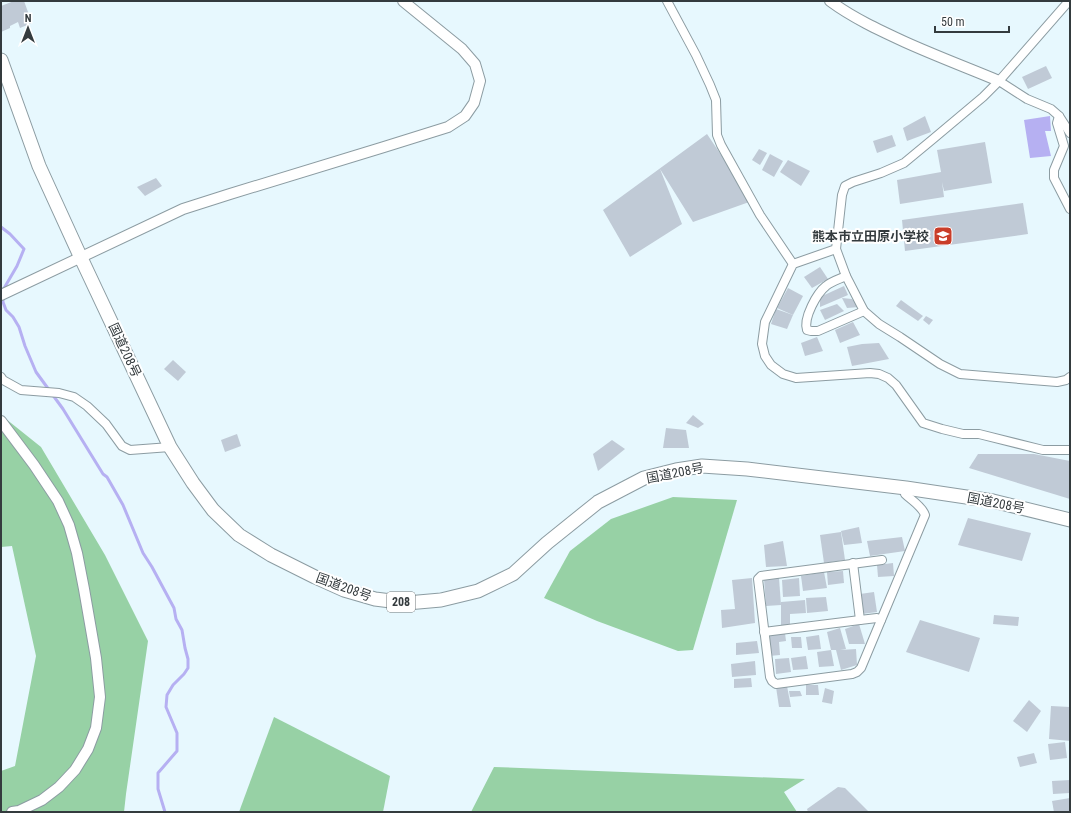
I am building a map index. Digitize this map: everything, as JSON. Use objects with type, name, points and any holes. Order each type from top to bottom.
[{"type":"highway","name":"国道208号","points":[[1,60],[39,166],[170,446],[192,484],[213,510],[239,535],[271,555],[344,590],[375,599],[407,603],[441,600],[478,591],[513,574],[547,543],[598,502],[644,478],[702,466],[747,469],[906,488],[993,501],[1070,520]]},
{"type":"street","points":[[1,295],[184,210],[230,194],[384,148],[448,126],[465,116],[474,103],[480,82],[475,64],[462,49],[402,1]]},
{"type":"street","points":[[667,1],[696,55],[716,100],[718,135],[721,145],[760,215],[793,264]]},
{"type":"street","points":[[830,1],[844,12],[870,26],[937,56],[999,81],[1027,100],[1051,109],[1059,116],[1070,134]]},
{"type":"street","points":[[1069,1],[999,81],[983,97],[904,163],[845,186],[842,195],[836,249],[846,276],[864,311],[879,324],[940,364],[960,374],[1057,382],[1066,380],[1070,377]]},
{"type":"street","points":[[1059,116],[1057,123],[1064,146],[1054,170],[1054,178],[1070,209]]},
{"type":"street","points":[[836,249],[793,264],[765,322],[762,344],[765,356],[771,365],[783,374],[796,378],[870,373],[879,374],[888,378],[896,385],[923,423],[963,434],[979,434],[1043,450],[1070,450]]},
{"type":"street","points":[[846,276],[827,285],[820,292],[809,311],[805,325],[807,330],[818,331],[864,311]]},
{"type":"street","points":[[1,377],[3,380],[21,390],[59,393],[74,396],[106,424],[122,446],[130,450],[170,446]]},
{"type":"street","points":[[1,421],[34,465],[58,501],[69,525],[77,553],[84,589],[96,658],[100,697],[96,728],[88,748],[75,770],[59,787],[42,800],[19,811],[12,812]]},
{"type":"street","points":[[882,560],[761,576],[758,579],[770,677],[772,681],[776,684],[857,672],[861,668],[924,515],[921,508],[905,494],[906,488]]},
{"type":"street","points":[[853,563],[860,620]]},
{"type":"street","points":[[764,632],[877,618],[880,620]]},
{"type":"green space","points":[[1,415],[41,447],[105,555],[148,641],[124,812],[1,812],[1,771],[15,766],[36,656],[12,546],[1,547]]},
{"type":"green space","points":[[673,497],[737,500],[693,650],[678,651],[597,621],[544,598],[570,551],[611,519]]},
{"type":"green space","points":[[274,717],[390,776],[383,812],[239,812]]},
{"type":"green space","points":[[494,767],[805,779],[784,792],[797,812],[471,812]]},
{"type":"shaded area","points":[[1050,116],[1051,131],[1045,131],[1051,156],[1030,158],[1024,120]]},
{"type":"building","points":[[14,1],[24,1],[32,23],[20,28],[18,22],[1,32],[1,6]]},
{"type":"building","points":[[1046,66],[1052,78],[1028,89],[1022,77]]},
{"type":"building","points":[[925,116],[931,132],[907,141],[903,128]]},
{"type":"building","points":[[707,134],[752,201],[693,222],[660,169],[682,224],[630,257],[603,210]]},
{"type":"building","points":[[892,135],[896,146],[877,153],[873,141]]},
{"type":"building","points":[[985,142],[992,183],[944,191],[942,182],[944,197],[900,204],[897,180],[941,172],[937,150]]},
{"type":"building","points":[[759,149],[767,153],[760,165],[752,160]]},
{"type":"building","points":[[770,154],[783,161],[774,177],[762,170]]},
{"type":"building","points":[[788,160],[810,171],[801,186],[780,172]]},
{"type":"building","points":[[156,178],[162,186],[145,196],[137,187]]},
{"type":"building","points":[[1023,203],[1028,234],[905,251],[902,220]]},
{"type":"building","points":[[820,267],[828,279],[812,288],[804,277]]},
{"type":"building","points":[[844,286],[848,295],[820,307],[820,297]]},
{"type":"building","points":[[788,288],[803,296],[793,315],[777,308]]},
{"type":"building","points":[[842,298],[852,299],[859,307],[847,308]]},
{"type":"building","points":[[901,300],[923,316],[918,321],[896,306]]},
{"type":"building","points":[[837,304],[844,311],[825,320],[820,310]]},
{"type":"building","points":[[776,309],[793,315],[787,329],[771,324]]},
{"type":"building","points":[[926,316],[933,320],[929,325],[923,320]]},
{"type":"building","points":[[853,322],[860,335],[840,343],[835,330]]},
{"type":"building","points":[[817,337],[823,351],[805,356],[801,343]]},
{"type":"building","points":[[879,343],[889,359],[852,366],[847,347]]},
{"type":"building","points":[[173,360],[186,372],[178,381],[164,369]]},
{"type":"building","points":[[693,415],[704,424],[698,428],[686,423]]},
{"type":"building","points":[[666,428],[686,430],[689,448],[663,448]]},
{"type":"building","points":[[237,434],[241,446],[225,452],[221,440]]},
{"type":"building","points":[[612,440],[625,449],[598,471],[593,454]]},
{"type":"building","points":[[978,454],[1034,454],[1070,461],[1070,499],[969,468]]},
{"type":"building","points":[[968,518],[1031,533],[1022,561],[958,545]]},
{"type":"building","points":[[859,527],[862,543],[844,545],[841,531]]},
{"type":"building","points":[[841,532],[845,560],[824,563],[820,535]]},
{"type":"building","points":[[902,537],[905,551],[870,556],[867,541]]},
{"type":"building","points":[[783,541],[787,566],[766,567],[764,545]]},
{"type":"building","points":[[893,563],[894,576],[878,577],[877,565]]},
{"type":"building","points":[[843,571],[844,583],[828,585],[827,572]]},
{"type":"building","points":[[824,572],[827,588],[803,591],[801,576]]},
{"type":"building","points":[[752,578],[755,623],[722,628],[721,610],[735,609],[732,580]]},
{"type":"building","points":[[779,578],[781,605],[766,606],[764,579]]},
{"type":"building","points":[[799,578],[800,596],[783,597],[782,580]]},
{"type":"building","points":[[874,592],[877,612],[862,614],[860,594]]},
{"type":"building","points":[[826,597],[828,611],[807,613],[806,598]]},
{"type":"building","points":[[805,600],[806,613],[790,614],[790,625],[781,626],[781,602]]},
{"type":"building","points":[[994,615],[1019,617],[1018,626],[993,624]]},
{"type":"building","points":[[920,620],[980,638],[969,672],[906,652]]},
{"type":"building","points":[[859,624],[865,644],[849,644],[845,629]]},
{"type":"building","points":[[840,628],[846,649],[840,650],[856,649],[857,665],[841,670],[836,650],[831,650],[827,632]]},
{"type":"building","points":[[785,633],[786,641],[779,642],[780,655],[769,656],[767,634]]},
{"type":"building","points":[[819,635],[821,649],[808,650],[806,637]]},
{"type":"building","points":[[791,637],[801,637],[802,648],[792,648]]},
{"type":"building","points":[[757,641],[759,653],[736,655],[736,643]]},
{"type":"building","points":[[831,650],[834,666],[819,667],[817,652]]},
{"type":"building","points":[[806,656],[808,669],[793,670],[791,658]]},
{"type":"building","points":[[789,658],[791,672],[776,674],[775,659]]},
{"type":"building","points":[[755,661],[756,675],[732,677],[731,664]]},
{"type":"building","points":[[751,678],[752,687],[734,688],[734,679]]},
{"type":"building","points":[[806,685],[818,685],[819,695],[806,695]]},
{"type":"building","points":[[787,686],[791,707],[779,707],[776,687]]},
{"type":"building","points":[[825,688],[834,691],[832,704],[822,702]]},
{"type":"building","points":[[789,691],[800,691],[802,696],[790,697]]},
{"type":"building","points":[[1029,700],[1041,711],[1027,732],[1013,721]]},
{"type":"building","points":[[1051,706],[1070,707],[1070,741],[1049,739]]},
{"type":"building","points":[[1065,742],[1067,758],[1050,760],[1048,744]]},
{"type":"building","points":[[1034,753],[1037,763],[1020,767],[1017,757]]},
{"type":"building","points":[[1070,780],[1070,793],[1053,794],[1052,781]]},
{"type":"building","points":[[838,787],[845,788],[869,812],[808,812],[807,809]]},
{"type":"building","points":[[1070,798],[1070,812],[1054,812],[1052,801]]},
{"type":"waterway","points":[[1,227],[24,249],[17,266],[3,290]]},
{"type":"waterway","points":[[3,296],[3,302],[6,310],[13,317],[19,327],[36,372],[63,409],[103,474],[107,477],[123,505],[143,553],[174,608],[176,619],[182,630],[188,659],[188,668],[173,685],[167,695],[166,707],[177,733],[177,751],[158,773],[158,789],[165,812]]},
{"type":"place","name":"熊本市立田原小学校","points":[[943,236]]}]
